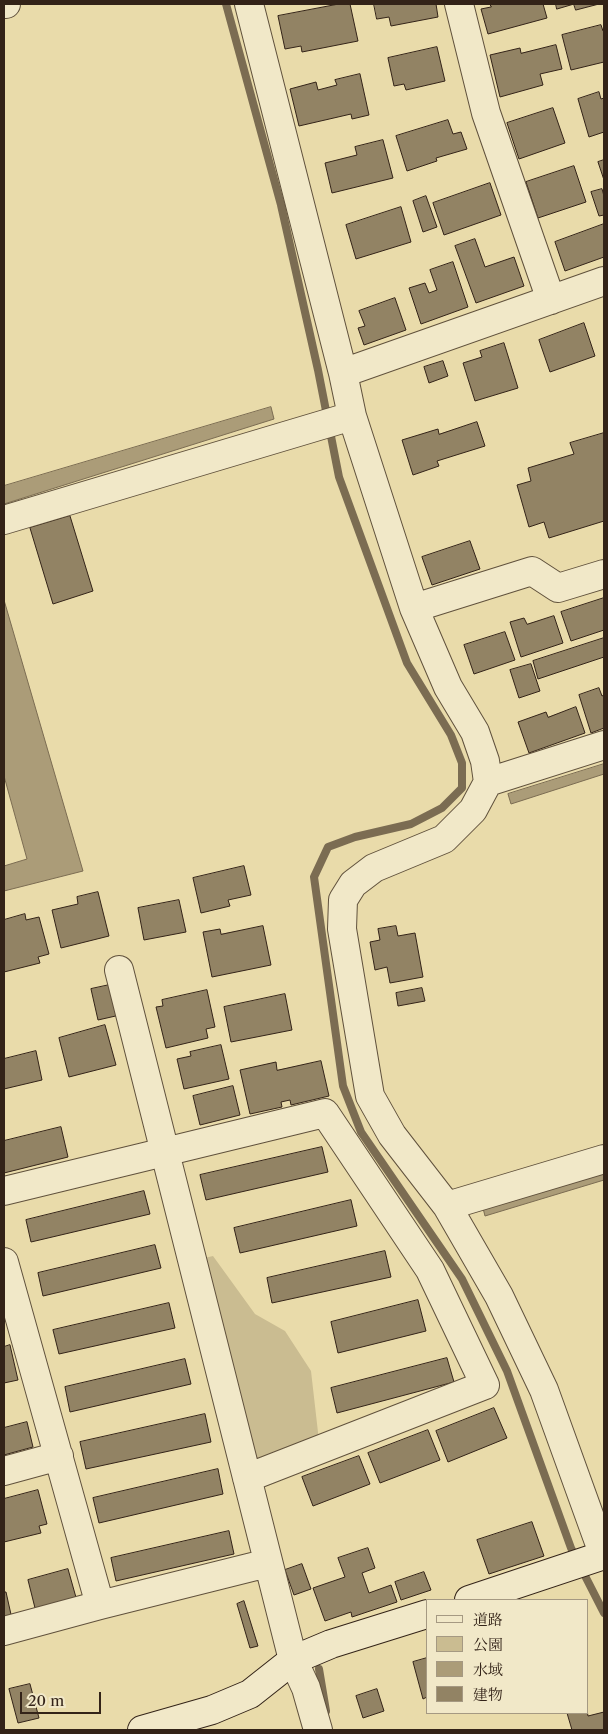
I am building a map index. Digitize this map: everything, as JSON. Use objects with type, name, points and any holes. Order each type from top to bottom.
[{"type":"street","points":[[249,4],[343,373],[336,421],[448,687],[475,732],[485,761],[488,782],[473,810],[444,838],[374,868],[353,884],[343,900],[342,929],[370,1096],[392,1135],[447,1206],[499,1296],[544,1390],[602,1557],[472,1599]]},
{"type":"street","points":[[459,4],[486,113],[551,300]]},
{"type":"street","points":[[343,373],[604,281]]},
{"type":"street","points":[[4,520],[336,421]]},
{"type":"street","points":[[414,608],[532,570],[558,588],[604,574]]},
{"type":"street","points":[[488,782],[604,746]]},
{"type":"street","points":[[119,970],[293,1660],[306,1688],[318,1730]]},
{"type":"street","points":[[4,1191],[325,1113],[430,1270],[485,1385],[246,1478]]},
{"type":"street","points":[[447,1206],[604,1159]]},
{"type":"street","points":[[4,1262],[9,1299],[59,1456],[100,1605]]},
{"type":"street","points":[[4,1470],[59,1456]]},
{"type":"street","points":[[4,1631],[268,1563]]},
{"type":"street","points":[[142,1730],[212,1710],[250,1694],[293,1660],[331,1644],[426,1614]]},
{"type":"green space","points":[[213,1256],[255,1314],[285,1331],[311,1371],[319,1441],[254,1468],[200,1259]]},
{"type":"water","points":[[271,407],[274,419],[4,504],[4,486]]},
{"type":"water","points":[[4,600],[83,871],[4,891],[4,866],[27,859],[4,776]]},
{"type":"water","points":[[604,764],[604,774],[511,804],[508,794]]},
{"type":"water","points":[[604,1171],[604,1180],[485,1216],[483,1208]]},
{"type":"building","points":[[339,4],[350,4],[358,41],[302,52],[301,46],[285,49],[278,16]]},
{"type":"building","points":[[374,4],[436,4],[438,17],[391,26],[389,17],[377,19]]},
{"type":"building","points":[[490,4],[543,4],[547,18],[488,34],[481,9],[491,7]]},
{"type":"building","points":[[556,4],[574,4],[557,9]]},
{"type":"building","points":[[574,4],[599,4],[576,10]]},
{"type":"building","points":[[601,25],[604,30],[604,62],[571,70],[562,35]]},
{"type":"building","points":[[556,45],[562,69],[540,74],[543,85],[500,97],[490,55],[520,48],[521,53]]},
{"type":"building","points":[[437,47],[445,81],[406,90],[404,84],[394,86],[388,58]]},
{"type":"building","points":[[360,74],[369,115],[352,119],[351,114],[299,126],[290,89],[316,82],[318,90],[337,85],[335,80]]},
{"type":"building","points":[[599,92],[601,99],[604,98],[604,132],[589,137],[578,99]]},
{"type":"building","points":[[553,108],[565,143],[519,159],[507,123]]},
{"type":"building","points":[[448,120],[453,134],[461,132],[467,149],[436,158],[437,161],[407,171],[396,136]]},
{"type":"building","points":[[383,140],[393,178],[332,193],[325,163],[357,155],[355,147]]},
{"type":"building","points":[[604,160],[604,180],[598,162]]},
{"type":"building","points":[[574,166],[586,202],[538,218],[526,182]]},
{"type":"building","points":[[490,183],[501,215],[444,235],[433,203]]},
{"type":"building","points":[[602,189],[604,215],[599,216],[591,192]]},
{"type":"building","points":[[426,196],[437,227],[423,232],[413,201]]},
{"type":"building","points":[[401,207],[411,242],[356,259],[346,225]]},
{"type":"building","points":[[604,224],[604,257],[565,271],[555,242]]},
{"type":"building","points":[[475,239],[485,267],[514,257],[524,286],[476,303],[455,246]]},
{"type":"building","points":[[453,262],[468,307],[421,324],[409,288],[425,283],[429,293],[437,290],[430,270]]},
{"type":"building","points":[[395,298],[406,330],[364,345],[358,328],[365,326],[359,311]]},
{"type":"building","points":[[584,323],[595,356],[550,372],[539,340]]},
{"type":"building","points":[[504,343],[518,388],[475,401],[463,363],[482,357],[480,351]]},
{"type":"building","points":[[443,361],[448,376],[429,383],[424,367]]},
{"type":"building","points":[[477,422],[485,446],[437,461],[439,466],[413,475],[402,440],[438,429],[439,434]]},
{"type":"building","points":[[604,433],[604,521],[549,538],[544,522],[529,527],[517,485],[531,481],[528,468],[574,454],[570,443]]},
{"type":"building","points":[[70,516],[93,591],[53,604],[30,528]]},
{"type":"building","points":[[470,541],[480,569],[432,585],[422,557]]},
{"type":"building","points":[[604,598],[604,630],[571,641],[561,612]]},
{"type":"building","points":[[554,616],[563,643],[521,657],[510,622],[524,618],[527,624]]},
{"type":"building","points":[[505,632],[515,660],[474,674],[464,645]]},
{"type":"building","points":[[604,638],[604,657],[538,679],[533,661]]},
{"type":"building","points":[[531,664],[540,691],[519,698],[510,670]]},
{"type":"building","points":[[599,688],[602,696],[604,695],[604,728],[591,733],[579,695]]},
{"type":"building","points":[[576,707],[585,733],[529,753],[518,722],[546,712],[548,717]]},
{"type":"building","points":[[244,866],[251,895],[228,900],[230,906],[201,913],[193,878]]},
{"type":"building","points":[[98,892],[109,936],[61,948],[52,910],[78,904],[77,897]]},
{"type":"building","points":[[179,900],[186,932],[144,940],[138,908]]},
{"type":"building","points":[[25,914],[26,920],[39,917],[49,954],[38,957],[40,963],[4,972],[4,920]]},
{"type":"building","points":[[263,926],[271,965],[212,977],[203,932],[220,929],[221,934]]},
{"type":"building","points":[[396,926],[398,936],[415,933],[423,977],[390,983],[387,967],[375,970],[370,942],[380,940],[378,929]]},
{"type":"building","points":[[114,984],[120,1015],[98,1020],[91,989]]},
{"type":"building","points":[[422,988],[425,1001],[398,1006],[396,993]]},
{"type":"building","points":[[207,990],[215,1027],[206,1029],[208,1038],[166,1048],[156,1007],[163,1006],[162,1000]]},
{"type":"building","points":[[285,994],[292,1030],[231,1042],[224,1007]]},
{"type":"building","points":[[105,1025],[116,1065],[69,1077],[59,1038]]},
{"type":"building","points":[[221,1045],[229,1079],[184,1089],[177,1059],[191,1056],[190,1052]]},
{"type":"building","points":[[36,1051],[42,1080],[4,1089],[4,1059]]},
{"type":"building","points":[[321,1061],[329,1096],[291,1105],[290,1100],[281,1102],[282,1107],[250,1114],[240,1070],[276,1062],[277,1070]]},
{"type":"building","points":[[233,1086],[240,1115],[200,1125],[193,1096]]},
{"type":"building","points":[[61,1127],[68,1157],[4,1173],[4,1141]]},
{"type":"building","points":[[322,1147],[328,1172],[206,1200],[200,1175]]},
{"type":"building","points":[[144,1191],[150,1214],[31,1242],[26,1220]]},
{"type":"building","points":[[351,1200],[357,1226],[240,1253],[234,1228]]},
{"type":"building","points":[[155,1245],[161,1268],[43,1296],[38,1273]]},
{"type":"building","points":[[385,1251],[391,1277],[272,1303],[267,1278]]},
{"type":"building","points":[[418,1300],[426,1331],[338,1353],[331,1322]]},
{"type":"building","points":[[169,1303],[175,1328],[59,1354],[53,1330]]},
{"type":"building","points":[[10,1345],[18,1380],[4,1383],[4,1347]]},
{"type":"building","points":[[447,1358],[454,1382],[337,1413],[331,1388]]},
{"type":"building","points":[[185,1359],[191,1384],[70,1412],[65,1387]]},
{"type":"building","points":[[494,1408],[507,1438],[448,1462],[436,1431]]},
{"type":"building","points":[[205,1414],[211,1442],[86,1469],[80,1442]]},
{"type":"building","points":[[27,1422],[33,1447],[4,1455],[4,1428]]},
{"type":"building","points":[[428,1430],[440,1460],[380,1483],[368,1453]]},
{"type":"building","points":[[359,1456],[370,1484],[313,1506],[302,1477]]},
{"type":"building","points":[[218,1469],[223,1494],[99,1523],[93,1498]]},
{"type":"building","points":[[38,1490],[47,1524],[39,1526],[41,1533],[4,1542],[4,1499]]},
{"type":"building","points":[[532,1522],[544,1556],[489,1574],[477,1540]]},
{"type":"building","points":[[229,1531],[234,1554],[116,1581],[111,1558]]},
{"type":"building","points":[[368,1548],[375,1568],[362,1573],[369,1593],[391,1585],[397,1602],[352,1617],[351,1612],[325,1621],[313,1588],[345,1577],[338,1558]]},
{"type":"building","points":[[302,1564],[311,1589],[294,1595],[285,1570]]},
{"type":"building","points":[[68,1569],[77,1601],[36,1612],[28,1580]]},
{"type":"building","points":[[424,1572],[431,1590],[401,1600],[395,1582]]},
{"type":"building","points":[[4,1592],[6,1592],[12,1619],[4,1622]]},
{"type":"building","points":[[244,1601],[258,1646],[250,1648],[237,1604]]},
{"type":"building","points":[[426,1658],[426,1698],[423,1699],[413,1662]]},
{"type":"building","points":[[30,1684],[39,1718],[18,1723],[9,1689]]},
{"type":"building","points":[[377,1689],[384,1711],[363,1718],[356,1696]]},
{"type":"building","points":[[604,1712],[604,1730],[572,1730],[567,1714],[588,1714],[588,1716]]},
{"type":"waterway","points":[[226,4],[281,205],[318,370],[339,477],[407,663],[451,735],[462,763],[462,788],[442,808],[411,824],[355,837],[328,847],[314,877],[343,1086],[361,1132],[462,1279],[507,1371],[576,1558]]},
{"type":"waterway","points":[[581,1568],[604,1613]]},
{"type":"waterway","points":[[319,1669],[326,1711]]}]
